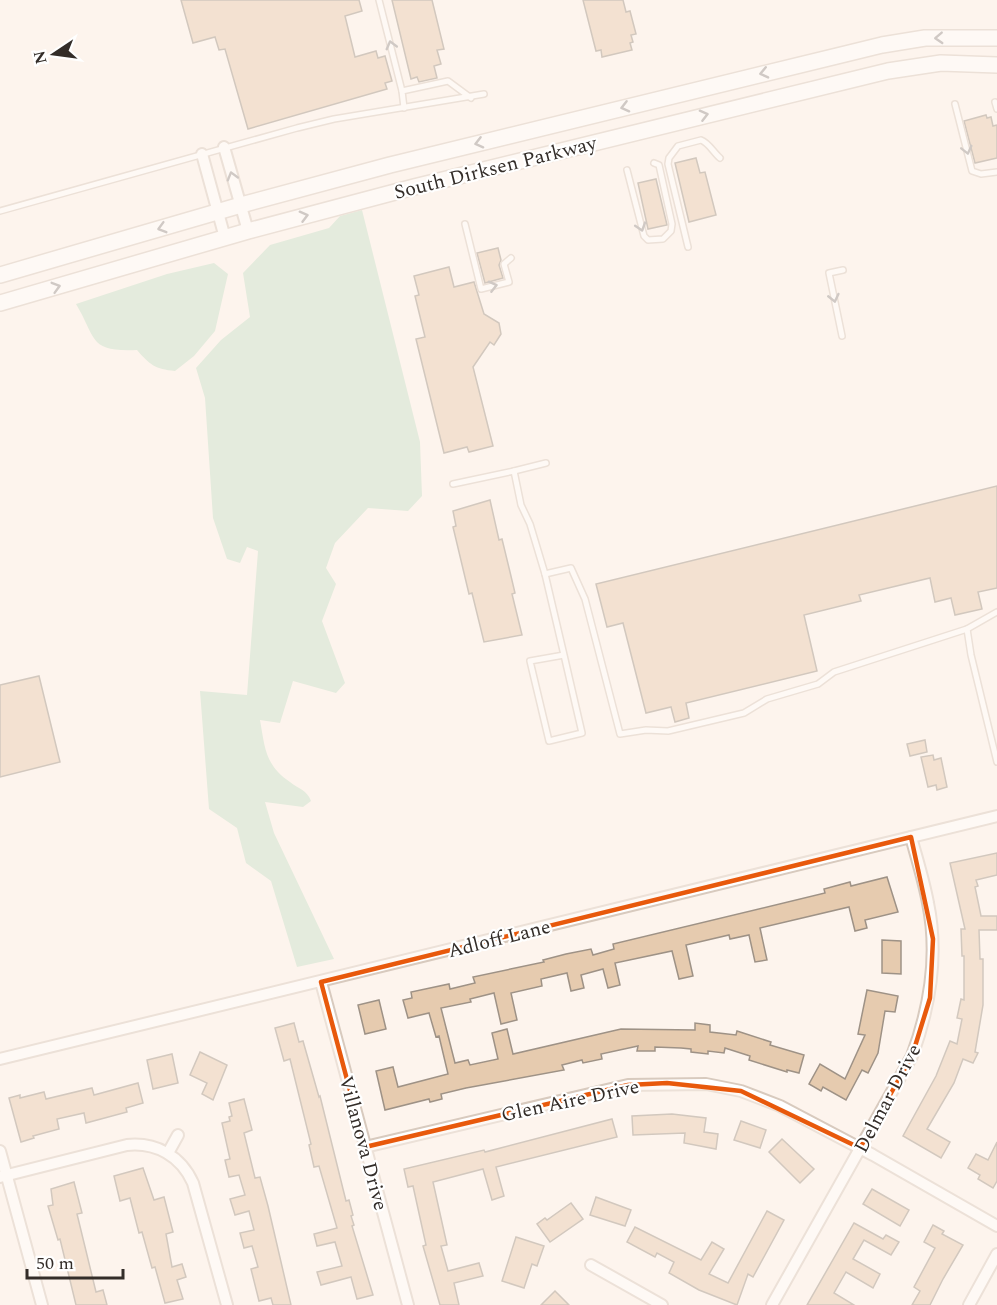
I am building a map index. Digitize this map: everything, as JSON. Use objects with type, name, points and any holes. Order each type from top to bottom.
[{"type":"main road","name":"South Dirksen Parkway","points":[[0,275],[240,205],[514,134],[882,45],[925,38],[997,38]]},
{"type":"main road","name":"South Dirksen Parkway","points":[[0,303],[225,237],[542,154],[888,71],[941,63],[997,64]]},
{"type":"street","points":[[224,147],[248,231]]},
{"type":"street","points":[[202,154],[225,237]]},
{"type":"street","name":"Adloff Lane","points":[[0,1059],[997,816]]},
{"type":"street","name":"Delmar Drive","points":[[772,1305],[912,1056],[922,1028],[930,998],[933,939],[928,904],[912,837]]},
{"type":"street","name":"Villanova Drive","points":[[321,982],[408,1305]]},
{"type":"street","name":"Glen Aire Drive","points":[[365,1147],[628,1085],[706,1084],[741,1091],[780,1106],[860,1148],[997,1226]]},
{"type":"street","points":[[168,1154],[178,1135]]},
{"type":"street","points":[[3,1176],[127,1145],[146,1145],[168,1154],[183,1165],[193,1183],[227,1305]]},
{"type":"street","points":[[0,1151],[3,1176],[42,1305]]},
{"type":"street","points":[[969,1305],[997,1254]]},
{"type":"street","points":[[591,1265],[662,1305]]},
{"type":"lane","points":[[379,0],[402,91],[404,108]]},
{"type":"lane","points":[[402,91],[448,81],[471,98]]},
{"type":"lane","points":[[0,211],[224,147],[334,119],[471,98],[484,94]]},
{"type":"lane","points":[[995,102],[997,110]]},
{"type":"lane","points":[[955,104],[972,171],[981,174],[997,172]]},
{"type":"lane","points":[[688,247],[668,161],[678,146],[701,140],[709,145],[720,158]]},
{"type":"lane","points":[[627,170],[644,236],[648,240],[663,239],[671,231],[672,224],[659,165],[654,163]]},
{"type":"lane","points":[[465,224],[481,289],[509,282],[504,264],[511,258]]},
{"type":"lane","points":[[842,336],[829,273],[843,270]]},
{"type":"lane","points":[[453,484],[546,463]]},
{"type":"lane","points":[[513,471],[521,506],[530,524],[545,574],[564,655],[582,733],[549,741],[530,661],[564,655]]},
{"type":"lane","points":[[545,574],[571,568],[585,599],[620,734],[646,729],[668,731],[744,713],[766,699],[818,684],[834,672],[967,629],[997,612]]},
{"type":"lane","points":[[967,629],[971,655],[997,762]]},
{"type":"highlighted area","points":[[911,837],[933,939],[930,998],[912,1056],[860,1148],[741,1091],[667,1083],[628,1085],[365,1147],[321,982]]},
{"type":"green space","points":[[362,210],[420,442],[422,496],[408,511],[368,508],[335,543],[326,568],[336,584],[322,621],[345,683],[336,693],[293,681],[280,723],[260,720],[265,747],[275,769],[305,792],[311,801],[303,807],[265,802],[274,833],[334,959],[297,967],[271,881],[246,863],[237,828],[209,809],[200,691],[247,695],[258,551],[247,547],[240,563],[227,559],[213,518],[205,398],[196,368],[221,340],[250,317],[243,273],[270,245],[329,228],[340,216]]},
{"type":"green space","points":[[214,263],[228,274],[215,331],[194,356],[175,371],[153,365],[137,350],[110,349],[102,346],[96,341],[76,304],[167,274]]},
{"type":"building","points":[[181,0],[359,0],[362,11],[345,16],[355,57],[376,51],[378,58],[385,56],[392,81],[385,83],[387,89],[248,129],[225,49],[219,50],[215,37],[193,43]]},
{"type":"building","points":[[392,0],[432,0],[444,49],[437,50],[441,64],[434,66],[437,78],[419,82],[417,77],[411,79]]},
{"type":"building","points":[[583,0],[623,0],[626,12],[630,11],[636,34],[631,35],[632,50],[602,57],[601,50],[596,51]]},
{"type":"building","points":[[986,115],[987,118],[991,117],[993,126],[997,125],[997,158],[975,163],[964,121]]},
{"type":"building","points":[[696,158],[700,173],[705,172],[716,215],[689,222],[675,163]]},
{"type":"building","points":[[656,179],[667,225],[648,229],[638,183]]},
{"type":"building","points":[[498,248],[501,260],[499,265],[503,278],[485,283],[477,253]]},
{"type":"building","points":[[449,267],[454,287],[474,282],[484,314],[499,323],[501,334],[494,345],[490,342],[473,367],[493,446],[469,452],[467,447],[444,453],[416,339],[425,337],[415,296],[419,295],[414,276]]},
{"type":"building","points":[[997,486],[997,588],[978,592],[982,609],[955,615],[951,598],[935,602],[930,578],[859,595],[861,601],[804,615],[817,671],[686,703],[689,718],[675,722],[671,707],[646,713],[623,623],[607,627],[596,584]]},
{"type":"building","points":[[490,500],[515,593],[512,594],[522,635],[484,642],[472,593],[469,594],[453,527],[456,526],[453,511]]},
{"type":"building","points":[[39,676],[60,762],[0,777],[0,685]]},
{"type":"building","points":[[925,740],[927,752],[910,756],[907,744]]},
{"type":"building","points":[[933,755],[934,760],[941,758],[947,787],[937,790],[936,785],[928,787],[921,757]]},
{"type":"building","points":[[997,853],[997,875],[976,880],[978,886],[975,887],[981,916],[997,916],[997,930],[979,930],[980,959],[983,959],[983,1005],[975,1052],[978,1053],[973,1063],[963,1059],[954,1083],[927,1129],[950,1142],[941,1158],[903,1136],[936,1076],[950,1041],[957,1044],[962,1019],[957,1018],[961,999],[964,1000],[964,956],[962,956],[961,929],[965,929],[950,863]]},
{"type":"building","points":[[887,877],[898,912],[865,920],[867,928],[855,931],[849,907],[760,928],[767,960],[755,962],[749,935],[730,939],[729,935],[686,945],[693,976],[679,979],[672,951],[615,963],[620,985],[608,988],[603,969],[581,975],[584,988],[571,991],[567,973],[541,979],[542,986],[511,993],[517,1020],[501,1024],[494,993],[470,999],[471,1002],[441,1008],[455,1063],[468,1060],[470,1065],[498,1059],[492,1033],[507,1029],[513,1054],[621,1029],[695,1030],[695,1023],[710,1025],[710,1032],[736,1035],[737,1031],[771,1042],[770,1045],[804,1055],[799,1073],[787,1070],[787,1072],[749,1060],[750,1056],[725,1048],[724,1053],[708,1051],[708,1054],[681,1048],[655,1047],[655,1051],[637,1051],[638,1046],[601,1054],[602,1059],[583,1063],[582,1060],[562,1065],[564,1070],[466,1088],[441,1094],[442,1099],[430,1102],[429,1099],[385,1110],[376,1071],[393,1067],[398,1087],[448,1074],[439,1036],[436,1037],[429,1013],[408,1018],[403,1000],[412,998],[411,992],[449,984],[450,989],[475,983],[473,977],[544,962],[543,960],[566,954],[591,949],[593,955],[614,949],[613,944],[825,893],[824,889],[850,882],[851,886]]},
{"type":"building","points":[[882,940],[901,941],[901,974],[882,973]]},
{"type":"building","points":[[867,990],[898,996],[895,1012],[885,1011],[878,1053],[868,1073],[862,1070],[846,1100],[823,1087],[821,1091],[809,1084],[820,1064],[845,1079],[865,1035],[858,1034]]},
{"type":"building","points":[[379,1000],[386,1029],[365,1034],[358,1005]]},
{"type":"building","points":[[294,1023],[299,1042],[303,1041],[320,1096],[346,1201],[349,1200],[353,1215],[351,1216],[354,1225],[352,1226],[373,1295],[357,1299],[351,1277],[321,1285],[317,1272],[342,1266],[335,1242],[317,1246],[314,1234],[337,1228],[319,1166],[314,1167],[309,1145],[311,1144],[290,1059],[284,1061],[275,1028]]},
{"type":"building","points":[[200,1052],[227,1065],[213,1100],[202,1094],[207,1083],[190,1075]]},
{"type":"building","points":[[172,1054],[178,1083],[153,1089],[147,1060]]},
{"type":"building","points":[[138,1083],[143,1103],[126,1108],[127,1112],[86,1123],[84,1113],[57,1119],[59,1129],[21,1142],[9,1098],[20,1095],[20,1098],[44,1092],[46,1099],[92,1088],[94,1095]]},
{"type":"building","points":[[244,1099],[252,1130],[244,1133],[255,1178],[260,1177],[268,1206],[291,1305],[273,1305],[271,1298],[259,1301],[251,1269],[258,1267],[252,1246],[244,1248],[240,1233],[254,1230],[249,1211],[235,1215],[230,1199],[245,1195],[239,1175],[229,1177],[225,1160],[230,1159],[222,1123],[230,1121],[229,1117],[232,1116],[229,1103]]},
{"type":"building","points":[[672,1114],[706,1118],[704,1132],[718,1134],[716,1149],[684,1143],[685,1133],[633,1135],[632,1116]]},
{"type":"building","points":[[612,1119],[617,1137],[496,1167],[504,1196],[492,1200],[483,1169],[433,1182],[447,1245],[441,1246],[448,1271],[479,1263],[483,1276],[454,1283],[459,1305],[440,1305],[423,1246],[426,1245],[413,1186],[408,1187],[404,1169],[484,1150],[485,1152]]},
{"type":"building","points":[[741,1121],[766,1130],[760,1148],[734,1140]]},
{"type":"building","points":[[782,1139],[814,1169],[800,1183],[769,1152]]},
{"type":"building","points":[[997,1142],[997,1181],[993,1188],[978,1179],[980,1175],[968,1168],[976,1154],[988,1160]]},
{"type":"building","points":[[143,1168],[154,1200],[164,1197],[173,1232],[166,1234],[172,1267],[182,1264],[186,1277],[177,1280],[183,1299],[165,1303],[142,1232],[139,1233],[130,1198],[120,1201],[114,1176]]},
{"type":"building","points":[[74,1182],[82,1213],[77,1214],[96,1292],[103,1290],[107,1305],[76,1305],[60,1239],[58,1240],[48,1206],[53,1205],[51,1189]]},
{"type":"building","points":[[872,1189],[909,1210],[900,1226],[863,1204]]},
{"type":"building","points":[[596,1197],[631,1210],[625,1226],[590,1215]]},
{"type":"building","points":[[571,1203],[583,1219],[550,1242],[537,1224],[545,1218],[547,1220]]},
{"type":"building","points":[[767,1211],[784,1220],[753,1277],[748,1274],[737,1305],[699,1290],[669,1273],[674,1262],[657,1253],[655,1257],[627,1242],[635,1227],[701,1260],[712,1242],[724,1249],[709,1274],[728,1283]]},
{"type":"building","points":[[854,1223],[883,1239],[886,1235],[899,1242],[891,1255],[864,1240],[853,1259],[880,1274],[873,1288],[846,1272],[834,1293],[854,1305],[807,1305]]},
{"type":"building","points":[[933,1225],[944,1231],[942,1234],[963,1245],[930,1305],[912,1305],[920,1291],[914,1287],[935,1248],[924,1242]]},
{"type":"building","points":[[516,1237],[544,1246],[537,1266],[532,1264],[524,1288],[502,1281]]},
{"type":"building","points":[[555,1291],[569,1305],[541,1305]]}]
